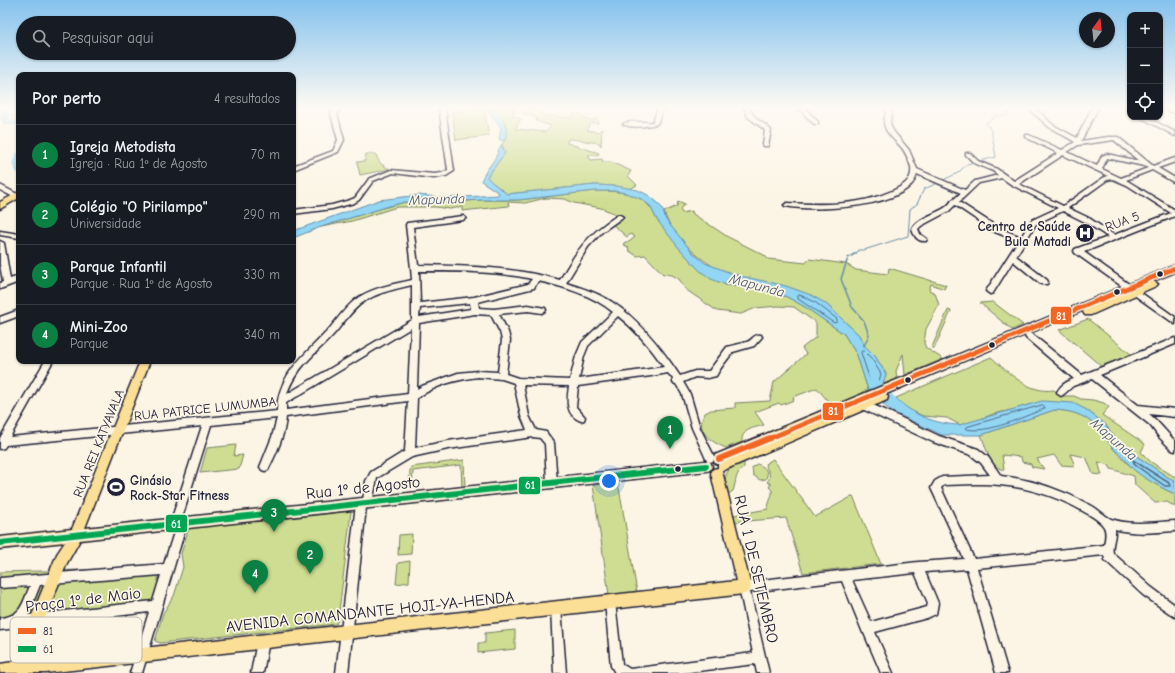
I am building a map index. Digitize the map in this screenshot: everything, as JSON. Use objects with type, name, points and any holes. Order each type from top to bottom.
[{"type":"main road","points":[[0,206],[16,198]]},
{"type":"main road","points":[[892,390],[1028,336],[1132,290],[1175,268]]},
{"type":"main road","points":[[892,390],[1132,290],[1175,275]]},
{"type":"main road","name":"RUA REI KATYAVALA","points":[[42,617],[145,364]]},
{"type":"main road","name":"Rua 1º de Agosto","points":[[0,543],[364,504],[715,464],[892,390]]},
{"type":"main road","name":"RUA 1 DE SETEMBRO","points":[[715,464],[744,587]]},
{"type":"main road","name":"AVENIDA COMANDANTE HOJI-YA-HENDA","points":[[142,655],[744,587]]},
{"type":"main road","name":"AVENIDA COMANDANTE HOJI-YA-HENDA","points":[[0,671],[20,671],[81,663]]},
{"type":"street","points":[[296,167],[335,152],[341,139]]},
{"type":"street","points":[[296,212],[352,202],[357,199],[371,180],[393,171],[434,176],[448,173],[451,171],[448,139]]},
{"type":"street","points":[[766,146],[767,139]]},
{"type":"street","points":[[787,205],[851,206],[886,197],[908,185],[914,179],[914,170],[906,150],[897,139]]},
{"type":"street","points":[[1034,139],[1129,184],[1175,214]]},
{"type":"street","points":[[1074,139],[1078,142]]},
{"type":"street","points":[[1014,184],[1078,142],[1101,139]]},
{"type":"street","points":[[1117,139],[1147,165],[1175,182]]},
{"type":"street","points":[[968,154],[976,162],[1004,176],[1014,184],[1087,220],[1113,237]]},
{"type":"street","points":[[1098,170],[1104,157],[1107,156],[1147,165]]},
{"type":"street","points":[[990,291],[1034,222],[1064,208],[1105,179],[1117,179],[1153,169],[1175,160]]},
{"type":"street","points":[[914,170],[965,192]]},
{"type":"street","points":[[924,239],[917,235],[915,229],[918,224],[947,209],[977,182],[1004,176]]},
{"type":"street","points":[[0,187],[16,196]]},
{"type":"street","points":[[954,202],[997,230],[1022,240]]},
{"type":"street","name":"RUA 5","points":[[1132,290],[1078,250],[1175,214]]},
{"type":"street","points":[[562,284],[584,246],[603,227],[620,217]]},
{"type":"street","points":[[410,452],[411,398],[416,306],[414,282],[415,268],[409,225],[463,218]]},
{"type":"street","points":[[0,233],[16,236]]},
{"type":"street","points":[[0,242],[3,284],[16,280]]},
{"type":"street","points":[[1013,257],[1044,282]]},
{"type":"street","points":[[415,268],[448,268],[524,274],[562,284],[599,299],[618,311],[630,321],[671,369],[676,380],[684,391],[696,428],[715,464]]},
{"type":"street","points":[[416,306],[474,300],[531,286],[537,277]]},
{"type":"street","points":[[265,467],[281,422],[281,402],[284,390],[290,378],[355,304],[368,296],[389,288],[414,282]]},
{"type":"street","points":[[1132,290],[1175,321]]},
{"type":"street","points":[[474,300],[475,311]]},
{"type":"street","points":[[281,402],[416,321],[475,311],[494,312],[522,308],[542,310]]},
{"type":"street","points":[[581,417],[572,407],[573,383],[584,345],[599,329],[609,322],[618,311]]},
{"type":"street","points":[[494,312],[505,336],[502,376]]},
{"type":"street","points":[[0,320],[16,314]]},
{"type":"street","points":[[1028,336],[1082,380]]},
{"type":"street","points":[[676,380],[695,374],[708,376],[714,374],[714,370],[721,363],[730,349],[751,344],[758,337]]},
{"type":"street","points":[[1061,392],[1070,384],[1175,341]]},
{"type":"street","points":[[1,444],[47,364]]},
{"type":"street","points":[[411,398],[425,388],[458,376],[478,374],[502,376],[518,381],[544,384],[573,383],[671,369]]},
{"type":"street","points":[[1093,375],[1153,422],[1175,447]]},
{"type":"street","points":[[518,381],[525,416],[533,433]]},
{"type":"street","name":"RUA PATRICE LUMUMBA","points":[[1,444],[118,430],[280,414],[411,398]]},
{"type":"street","points":[[868,401],[885,414],[938,440],[972,450],[988,464],[998,480]]},
{"type":"street","points":[[1137,409],[1175,413]]},
{"type":"street","points":[[142,655],[168,569],[208,421]]},
{"type":"street","points":[[342,673],[364,504],[370,481],[374,476],[410,452],[533,433],[542,435],[549,443],[552,483]]},
{"type":"street","points":[[1002,673],[971,564],[936,488],[938,484],[942,481],[998,480],[1042,490],[1060,496],[1085,507],[1106,522],[1124,527],[1142,528],[1175,526]]},
{"type":"street","points":[[1106,522],[1111,533],[1107,550],[1109,556],[1147,591],[1175,612]]},
{"type":"street","points":[[744,587],[918,567],[971,564],[1107,550]]},
{"type":"street","points":[[867,629],[927,613],[932,610],[933,603],[918,567]]},
{"type":"street","name":"Praça 1º de Maio","points":[[0,583],[168,569]]},
{"type":"street","points":[[845,575],[887,673]]},
{"type":"street","name":"Praça 1º de Maio","points":[[21,617],[35,586],[34,581],[28,580]]},
{"type":"street","name":"RUA 1 DE SETEMBRO","points":[[744,587],[763,673]]},
{"type":"street","points":[[610,602],[617,666],[621,671],[627,673]]},
{"type":"street","name":"Praça 1º de Maio","points":[[59,617],[156,606]]},
{"type":"street","points":[[556,608],[560,673]]},
{"type":"street","name":"Praça 1º de Maio","points":[[0,624],[10,623]]},
{"type":"street","points":[[257,673],[263,641]]},
{"type":"street","points":[[634,673],[760,658]]},
{"type":"street","points":[[136,673],[139,663]]},
{"type":"green space","points":[[506,139],[568,139],[567,143],[599,153],[598,155],[588,155],[591,160],[602,159],[603,162],[611,162],[631,171],[628,176],[637,185],[630,189],[616,186],[595,185],[507,194],[491,182],[487,177],[505,153],[502,144]]},
{"type":"green space","points":[[574,139],[601,139],[601,146],[599,143]]},
{"type":"green space","points":[[366,154],[376,154],[381,164],[390,169],[360,175],[357,162],[365,161]]},
{"type":"green space","points":[[595,191],[624,193],[638,197],[644,201],[652,209],[657,220],[725,285],[763,289],[787,297],[805,307],[844,334],[857,355],[868,390],[862,392],[864,394],[832,406],[817,388],[793,397],[794,400],[781,405],[779,403],[755,412],[764,425],[752,428],[746,432],[742,438],[742,442],[726,448],[715,443],[703,430],[702,419],[705,413],[711,410],[735,408],[735,403],[770,401],[774,382],[806,354],[802,348],[816,337],[816,323],[794,307],[778,306],[756,308],[741,314],[717,311],[685,289],[679,279],[672,275],[663,274],[645,255],[637,256],[628,250],[629,248],[623,244],[625,242],[629,242],[635,237],[631,234],[627,237],[613,225],[624,217],[601,208],[574,203],[565,199],[546,198],[525,203],[508,202],[509,206],[462,211],[462,207],[450,209],[435,207],[397,207],[352,221],[321,227],[405,202],[432,203],[482,200],[519,200]]},
{"type":"green space","points":[[678,201],[685,204],[680,209],[682,213],[692,211],[693,214],[728,237],[764,255],[768,259],[806,263],[809,259],[846,264],[856,270],[888,274],[889,268],[946,285],[944,289],[931,284],[929,290],[935,293],[939,305],[926,329],[924,343],[926,348],[943,359],[905,375],[903,354],[896,371],[897,379],[883,384],[886,374],[875,356],[864,345],[859,335],[825,303],[718,269],[694,253],[672,228],[664,212],[677,206]]},
{"type":"green space","points":[[993,302],[1023,325],[1012,330],[980,303]]},
{"type":"green space","points":[[948,310],[951,311],[934,349],[932,347]]},
{"type":"green space","points":[[1088,319],[1132,355],[1102,367],[1059,330]]},
{"type":"green space","points":[[991,357],[1012,376],[1028,386],[1036,389],[1054,390],[1061,396],[1074,396],[1081,399],[1104,403],[1109,407],[1102,415],[1145,444],[1141,452],[1151,462],[1175,477],[1175,482],[1126,449],[1117,441],[1105,424],[1085,409],[1028,405],[993,414],[976,421],[960,425],[947,418],[923,416],[906,408],[896,398]]},
{"type":"green space","points":[[1054,410],[1073,413],[1095,425],[1113,449],[1135,470],[1152,482],[1175,494],[1175,507],[1167,502],[1155,503],[1135,485],[1134,476],[1111,469],[1109,465],[1098,462],[1102,475],[1093,474],[1086,457],[1070,454],[1075,466],[1061,465],[1054,455],[1037,459],[1044,469],[1032,467],[1031,464],[1022,462],[1021,457],[1002,455],[1004,470],[999,468],[991,461],[981,435]]},
{"type":"green space","points":[[236,445],[234,456],[243,455],[239,469],[200,473],[207,448]]},
{"type":"green space","points":[[773,459],[815,517],[853,496],[881,564],[803,573],[786,518],[734,522],[734,515],[768,509],[772,490],[769,487],[771,484],[767,482],[770,475],[765,464]]},
{"type":"green space","points":[[464,460],[465,489],[462,489],[461,465],[413,471],[412,489],[409,487],[411,467]]},
{"type":"green space","points":[[744,461],[744,467],[737,475],[733,491],[727,495],[725,482],[727,473],[733,467]]},
{"type":"green space","points":[[756,464],[765,469],[767,473],[766,479],[760,480],[753,475],[752,468]]},
{"type":"green space","points":[[618,482],[637,592],[609,595],[593,485]]},
{"type":"green space","points":[[349,510],[351,512],[338,620],[336,624],[160,643],[155,641],[163,613],[174,596],[183,567],[181,554],[189,527]]},
{"type":"green space","points":[[412,534],[411,554],[398,555],[399,535]]},
{"type":"green space","points":[[410,561],[409,582],[396,584],[398,563]]},
{"type":"green space","points":[[159,568],[156,606],[74,617],[10,617],[10,626],[0,627],[0,572]]},
{"type":"green space","points":[[515,630],[515,649],[478,653],[478,643],[485,643],[485,633]]},
{"type":"water","points":[[501,145],[505,153],[487,177],[491,182],[507,194],[595,185],[616,186],[638,190],[648,195],[662,208],[666,220],[693,253],[705,263],[736,275],[786,286],[811,295],[825,303],[859,335],[864,345],[875,356],[886,374],[883,384],[868,390],[857,355],[844,334],[805,307],[787,297],[763,289],[724,284],[711,279],[699,270],[678,247],[657,220],[650,206],[641,199],[626,193],[614,191],[595,191],[519,200],[482,200],[432,203],[405,202],[321,227],[296,237],[296,230],[379,200],[419,195],[447,198],[498,195],[499,193],[481,181]]},
{"type":"water","points":[[896,398],[909,409],[925,418],[942,423],[959,425],[1042,401],[1073,403],[1085,409],[1105,424],[1117,441],[1126,449],[1175,482],[1175,494],[1139,474],[1113,448],[1095,425],[1073,413],[1054,410],[981,435],[942,435],[892,412],[883,404]]},
{"type":"waterway","points":[[941,181],[958,173],[967,164],[996,157],[993,139]]},
{"type":"waterway","points":[[856,254],[858,250],[864,250],[908,236],[910,209],[917,204],[924,189],[938,183]]},
{"type":"waterway","points":[[856,253],[848,258],[841,279],[852,307],[864,321],[869,335],[864,346]]},
{"type":"waterway","name":"Mapunda","points":[[873,374],[875,385],[900,409]]},
{"type":"transit line","name":"81","points":[[719,459],[1175,268]]},
{"type":"transit line","name":"61","points":[[0,543],[706,466]]},
{"type":"place","name":"Centro de Saúde Bula Matadi","points":[[1085,233]]},
{"type":"place","name":"Igreja Metodista","points":[[670,449]]},
{"type":"place","name":"Ginásio Rock-Star Fitness","points":[[116,487]]},
{"type":"place","name":"Parque Infantil","points":[[274,532]]},
{"type":"place","name":"Colégio \"O Pirilampo\"","points":[[310,574]]},
{"type":"place","name":"Mini-Zoo","points":[[255,593]]}]
